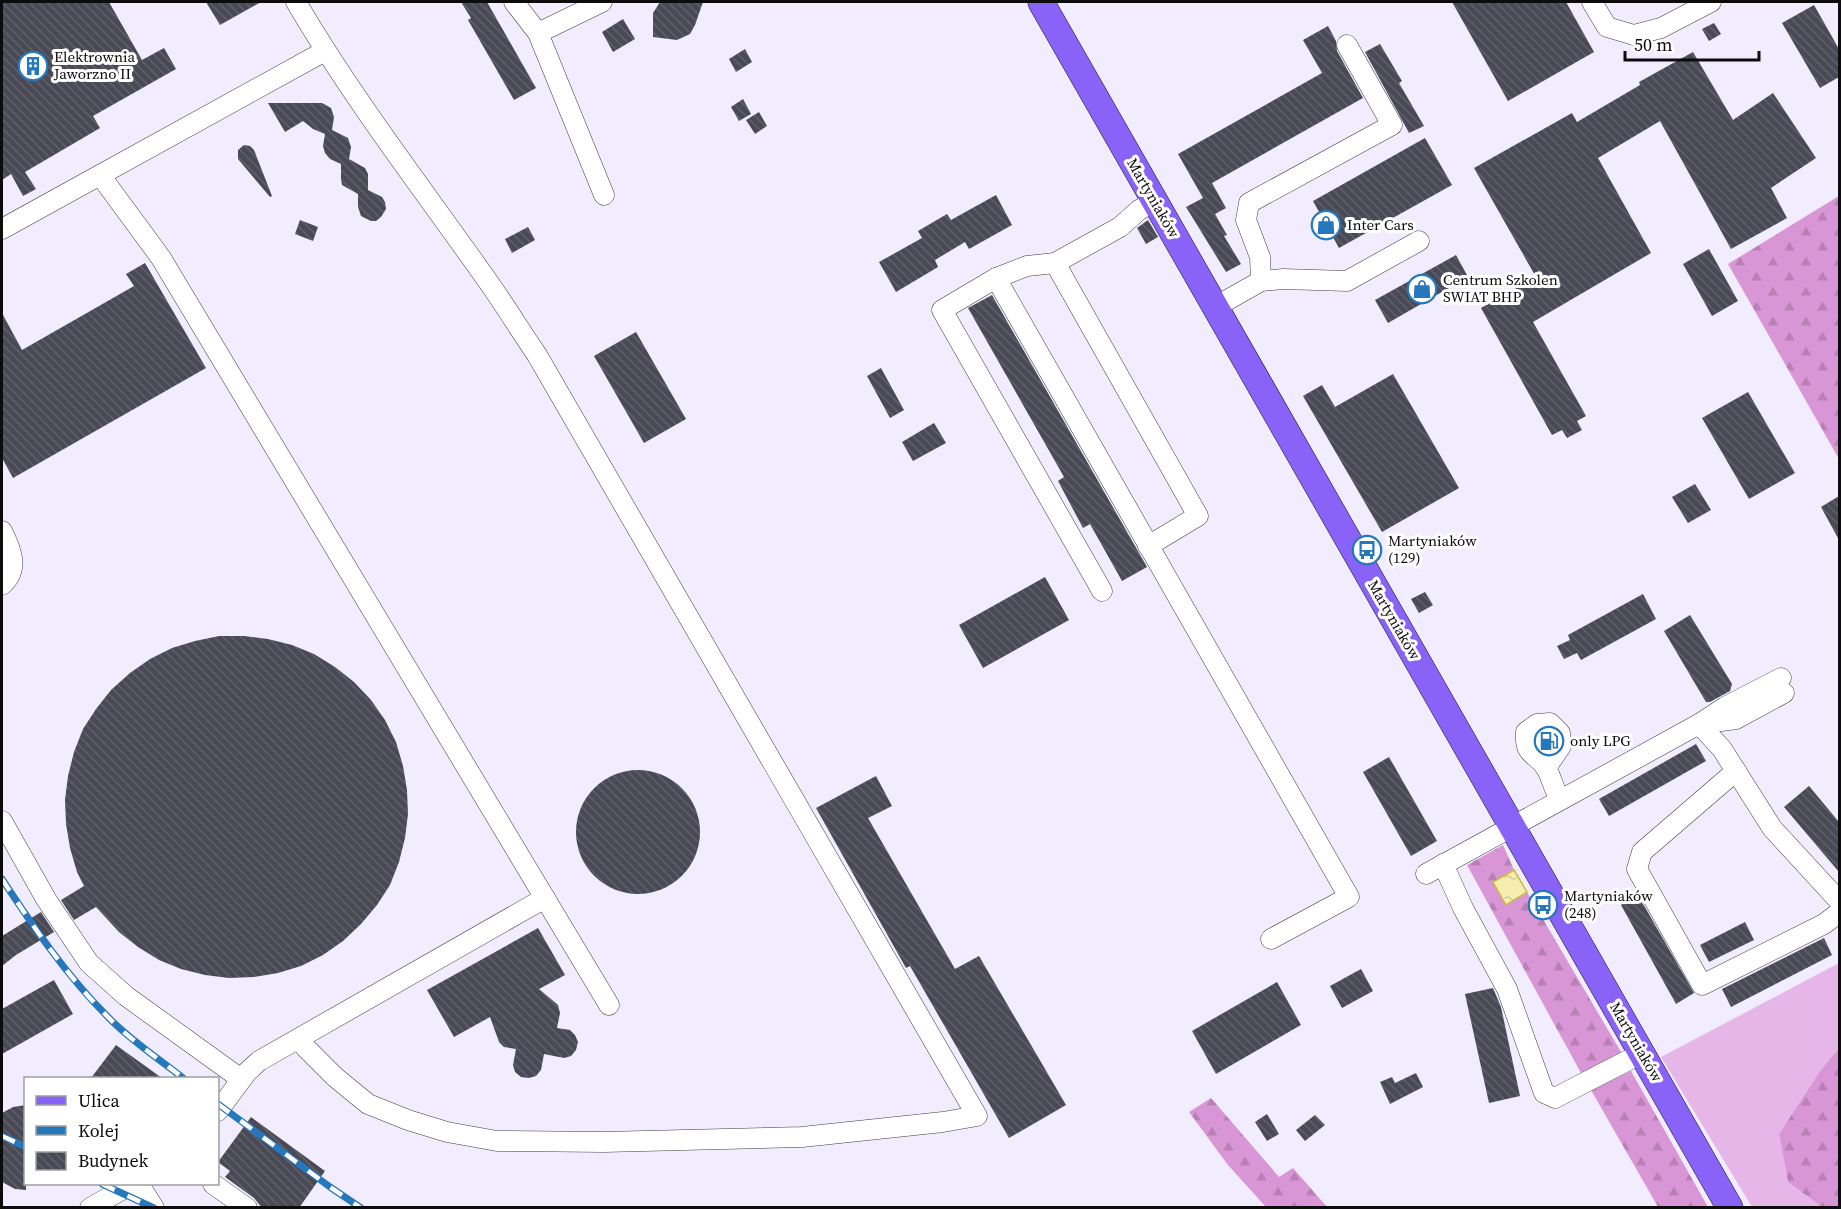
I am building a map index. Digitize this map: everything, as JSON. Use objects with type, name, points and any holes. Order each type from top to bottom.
[{"type":"main road","name":"Martyniaków","points":[[1041,2],[1730,1208]]},
{"type":"street","points":[[296,2],[325,51],[487,280],[537,355],[977,1116],[943,1122],[802,1137],[497,1142],[447,1132],[368,1104],[335,1077],[299,1039]]},
{"type":"street","points":[[514,2],[538,33],[604,195]]},
{"type":"street","points":[[538,33],[602,2]]},
{"type":"street","points":[[1592,2],[1607,27],[1634,35],[1661,28],[1711,2]]},
{"type":"street","points":[[1261,281],[1260,257],[1246,220],[1249,203],[1392,125],[1347,45]]},
{"type":"street","points":[[2,229],[325,51]]},
{"type":"street","points":[[100,175],[162,258],[609,1005]]},
{"type":"street","points":[[1102,591],[942,310],[996,278],[1027,266],[1054,262],[1120,227],[1139,210],[1155,201]]},
{"type":"street","points":[[1215,307],[1261,281],[1282,279],[1347,281],[1419,241]]},
{"type":"street","points":[[1054,262],[1198,516],[1148,546]]},
{"type":"street","points":[[996,278],[1348,897],[1272,939]]},
{"type":"street","points":[[2,531],[10,547],[14,567],[8,580],[2,585]]},
{"type":"street","points":[[1426,874],[1699,724],[1725,707],[1782,685]]},
{"type":"street","points":[[1699,724],[1722,749],[1772,828],[1839,902]]},
{"type":"street","points":[[1546,768],[1560,800]]},
{"type":"street","points":[[1736,771],[1642,852],[1637,869],[1702,985],[1824,924],[1839,912]]},
{"type":"street","points":[[2,821],[46,900],[89,963],[126,996],[241,1080]]},
{"type":"street","points":[[1443,864],[1463,908],[1507,989],[1544,1093],[1555,1098],[1642,1053]]},
{"type":"street","points":[[219,1110],[241,1080],[259,1061],[545,898]]},
{"type":"street","points":[[90,1208],[130,1185]]},
{"type":"street","points":[[140,1185],[154,1208]]},
{"type":"street","points":[[214,1185],[247,1208]]},
{"type":"shaded area","points":[[1839,963],[1839,1048],[1820,1071],[1779,1134],[1788,1182],[1822,1207],[1752,1207],[1661,1057]]},
{"type":"green space","points":[[1839,196],[1839,459],[1728,264]]},
{"type":"green space","points":[[1503,845],[1514,870],[1493,882],[1506,904],[1527,892],[1624,1057],[1581,1073],[1467,865]]},
{"type":"green space","points":[[1839,1048],[1839,1207],[1822,1207],[1788,1182],[1779,1134],[1820,1071]]},
{"type":"green space","points":[[1631,1071],[1708,1207],[1658,1207],[1591,1090]]},
{"type":"green space","points":[[1211,1098],[1279,1177],[1293,1168],[1327,1207],[1266,1207],[1228,1165],[1189,1112]]},
{"type":"water","points":[[1514,870],[1527,892],[1506,905],[1493,882]]},
{"type":"building","points":[[2,2],[109,2],[142,60],[164,48],[176,69],[93,116],[100,128],[25,172],[36,189],[23,196],[11,174],[2,180]]},
{"type":"building","points":[[206,2],[261,2],[220,25]]},
{"type":"building","points":[[461,2],[487,2],[536,88],[514,100],[468,20],[471,18]]},
{"type":"building","points":[[660,2],[703,2],[690,34],[677,40],[653,37],[653,13]]},
{"type":"building","points":[[1452,2],[1566,2],[1594,52],[1508,101]]},
{"type":"building","points":[[1814,5],[1839,49],[1839,77],[1820,88],[1782,23]]},
{"type":"building","points":[[623,19],[635,39],[613,52],[602,32]]},
{"type":"building","points":[[1714,23],[1721,34],[1709,41],[1702,29]]},
{"type":"building","points":[[1328,26],[1336,41],[1337,51],[1363,98],[1212,183],[1226,208],[1215,214],[1227,235],[1224,236],[1241,264],[1226,272],[1186,207],[1203,198],[1178,154],[1322,73],[1303,40]]},
{"type":"building","points":[[1380,44],[1402,81],[1399,83],[1424,126],[1409,133],[1365,52]]},
{"type":"building","points":[[745,49],[752,62],[736,72],[729,59]]},
{"type":"building","points":[[1693,52],[1733,120],[1773,93],[1816,158],[1771,188],[1787,218],[1731,249],[1660,121],[1598,158],[1651,253],[1533,322],[1586,416],[1577,421],[1582,430],[1567,438],[1562,430],[1552,435],[1481,308],[1536,277],[1474,168],[1572,113],[1577,122],[1640,85],[1639,82]]},
{"type":"building","points":[[743,99],[751,114],[739,121],[731,107]]},
{"type":"building","points":[[268,103],[322,103],[331,108],[334,117],[332,130],[348,138],[351,147],[349,159],[365,168],[368,174],[368,190],[382,197],[385,202],[386,209],[381,217],[376,221],[371,221],[361,216],[358,194],[342,185],[341,164],[330,159],[325,153],[323,146],[325,134],[313,129],[303,121],[285,132]]},
{"type":"building","points":[[759,112],[767,126],[755,134],[746,120]]},
{"type":"building","points":[[1425,138],[1452,185],[1339,248],[1313,201]]},
{"type":"building","points":[[244,145],[254,150],[272,196],[270,197],[238,159],[238,150]]},
{"type":"building","points":[[996,195],[1012,225],[969,249],[965,242],[935,260],[938,267],[896,292],[879,262],[922,238],[918,231],[947,214],[951,220]]},
{"type":"building","points":[[300,220],[318,227],[313,241],[295,234]]},
{"type":"building","points":[[1148,220],[1158,237],[1146,244],[1137,228]]},
{"type":"building","points":[[528,227],[535,240],[512,253],[505,239]]},
{"type":"building","points":[[1709,249],[1738,301],[1712,316],[1683,264]]},
{"type":"building","name":"Centrum Szkolen SWIAT BHP","points":[[1456,255],[1468,277],[1388,323],[1375,300]]},
{"type":"building","points":[[145,263],[206,368],[13,478],[2,458],[2,313],[22,350],[134,286],[126,274]]},
{"type":"building","points":[[992,295],[1147,567],[1122,581],[1090,524],[1083,528],[1058,481],[1064,477],[968,308]]},
{"type":"building","points":[[636,332],[686,419],[644,443],[594,356]]},
{"type":"building","points":[[881,368],[904,410],[890,418],[867,376]]},
{"type":"building","points":[[1393,374],[1459,488],[1382,532],[1303,396],[1322,385],[1335,407]]},
{"type":"building","points":[[1748,392],[1795,473],[1749,499],[1702,418]]},
{"type":"building","points":[[934,423],[946,443],[913,461],[902,442]]},
{"type":"building","points":[[1695,484],[1711,510],[1688,523],[1672,497]]},
{"type":"building","points":[[1839,496],[1839,540],[1821,507]]},
{"type":"building","points":[[1045,577],[1069,620],[983,668],[959,625]]},
{"type":"building","points":[[1425,592],[1433,605],[1419,613],[1411,599]]},
{"type":"building","points":[[1643,594],[1656,619],[1581,660],[1577,653],[1564,659],[1557,646],[1570,640],[1568,635]]},
{"type":"building","points":[[1690,615],[1732,684],[1730,691],[1710,702],[1706,702],[1664,631]]},
{"type":"building","points":[[219,636],[244,636],[292,645],[314,654],[354,682],[385,720],[396,742],[407,790],[408,814],[399,862],[390,885],[377,905],[343,941],[323,955],[301,966],[254,977],[229,978],[181,969],[159,960],[138,947],[119,932],[96,907],[74,920],[61,900],[84,886],[70,848],[65,800],[74,752],[83,729],[111,690],[150,659],[172,648]]},
{"type":"building","points":[[1696,744],[1706,761],[1609,816],[1599,799]]},
{"type":"building","points":[[1389,757],[1437,841],[1411,856],[1363,772]]},
{"type":"building","points":[[638,770],[662,775],[673,780],[682,788],[690,797],[695,808],[700,832],[695,856],[690,867],[682,876],[673,884],[662,889],[638,894],[614,889],[603,884],[594,876],[586,867],[581,856],[576,832],[581,808],[586,797],[594,788],[603,780],[614,775]]},
{"type":"building","points":[[876,776],[892,806],[868,818],[955,969],[979,956],[1066,1105],[1009,1138],[910,966],[906,968],[816,808]]},
{"type":"building","points":[[1809,786],[1839,822],[1839,872],[1784,807]]},
{"type":"building","points":[[1638,895],[1694,993],[1676,1004],[1621,905]]},
{"type":"building","points":[[41,912],[54,932],[2,966],[2,936]]},
{"type":"building","points":[[1745,922],[1754,940],[1709,962],[1700,945]]},
{"type":"building","points":[[538,928],[565,975],[539,989],[558,1005],[560,1013],[557,1028],[570,1030],[578,1042],[571,1056],[564,1058],[544,1054],[541,1070],[536,1076],[529,1078],[521,1077],[515,1072],[513,1065],[516,1049],[504,1047],[499,1042],[490,1017],[454,1037],[427,990]]},
{"type":"building","points":[[1824,938],[1832,955],[1731,1007],[1722,989]]},
{"type":"building","points":[[1361,969],[1373,991],[1342,1008],[1330,986]]},
{"type":"building","points":[[54,980],[73,1014],[2,1054],[2,1009]]},
{"type":"building","points":[[1277,982],[1301,1025],[1216,1074],[1192,1031]]},
{"type":"building","points":[[1493,988],[1501,1007],[1520,1096],[1489,1103],[1465,994]]},
{"type":"building","points":[[116,1045],[161,1077],[92,1077]]},
{"type":"building","points":[[1416,1073],[1423,1087],[1390,1104],[1380,1082],[1392,1077],[1395,1083]]},
{"type":"building","points":[[24,1105],[24,1185],[26,1185],[26,1190],[15,1189],[2,1182],[2,1113],[13,1107]]},
{"type":"building","points":[[1267,1114],[1279,1134],[1267,1141],[1255,1122]]},
{"type":"building","points":[[1315,1115],[1325,1125],[1305,1141],[1296,1130]]},
{"type":"building","points":[[251,1117],[325,1171],[299,1208],[262,1208],[254,1198],[225,1177],[230,1171],[219,1161]]},
{"type":"railway","points":[[2,879],[52,951],[93,1001],[125,1033],[182,1077]]},
{"type":"railway","points":[[219,1105],[361,1208]]},
{"type":"railway","points":[[2,1136],[24,1146]]},
{"type":"railway","points":[[104,1185],[154,1208]]},
{"type":"place","name":"Elektrownia Jaworzno II","points":[[33,66]]},
{"type":"place","name":"Inter Cars","points":[[1326,225]]},
{"type":"place","name":"Centrum Szkolen SWIAT BHP","points":[[1422,289]]},
{"type":"place","name":"Martyniaków (129)","points":[[1367,550]]},
{"type":"place","name":"only LPG","points":[[1549,741]]},
{"type":"place","name":"Martyniaków (248)","points":[[1543,905]]}]
